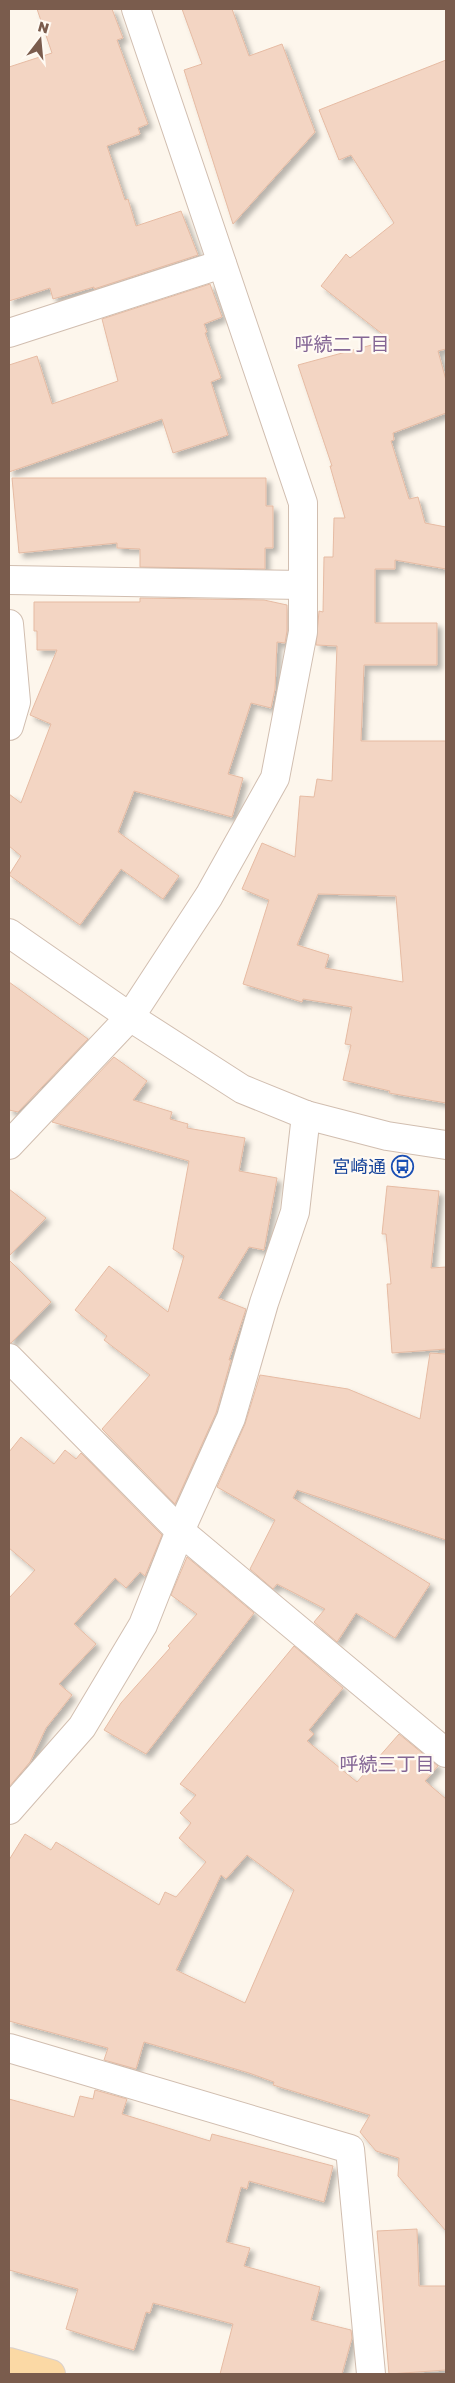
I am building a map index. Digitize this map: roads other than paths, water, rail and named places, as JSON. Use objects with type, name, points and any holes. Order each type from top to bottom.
[{"type":"main road","points":[[9,2362],[51,2374]]},
{"type":"street","points":[[9,1145],[130,1017],[209,896],[275,778],[303,632],[302,503],[136,9]]},
{"type":"street","points":[[9,333],[222,264]]},
{"type":"street","points":[[9,580],[303,585]]},
{"type":"street","points":[[9,624],[16,702],[9,726]]},
{"type":"street","points":[[9,933],[130,1017],[242,1089],[306,1116],[387,1136],[446,1145]]},
{"type":"street","points":[[9,1810],[82,1727],[143,1625],[180,1531],[231,1418],[264,1303],[296,1212],[306,1116]]},
{"type":"street","points":[[9,1358],[180,1531],[446,1753]]},
{"type":"street","points":[[9,2048],[350,2149],[371,2374]]},
{"type":"place","name":"宮崎通","points":[[402,1166]]},
{"type":"district","name":"呼続二丁目","points":[[342,343]]},
{"type":"district","name":"呼続三丁目","points":[[387,1763]]}]
